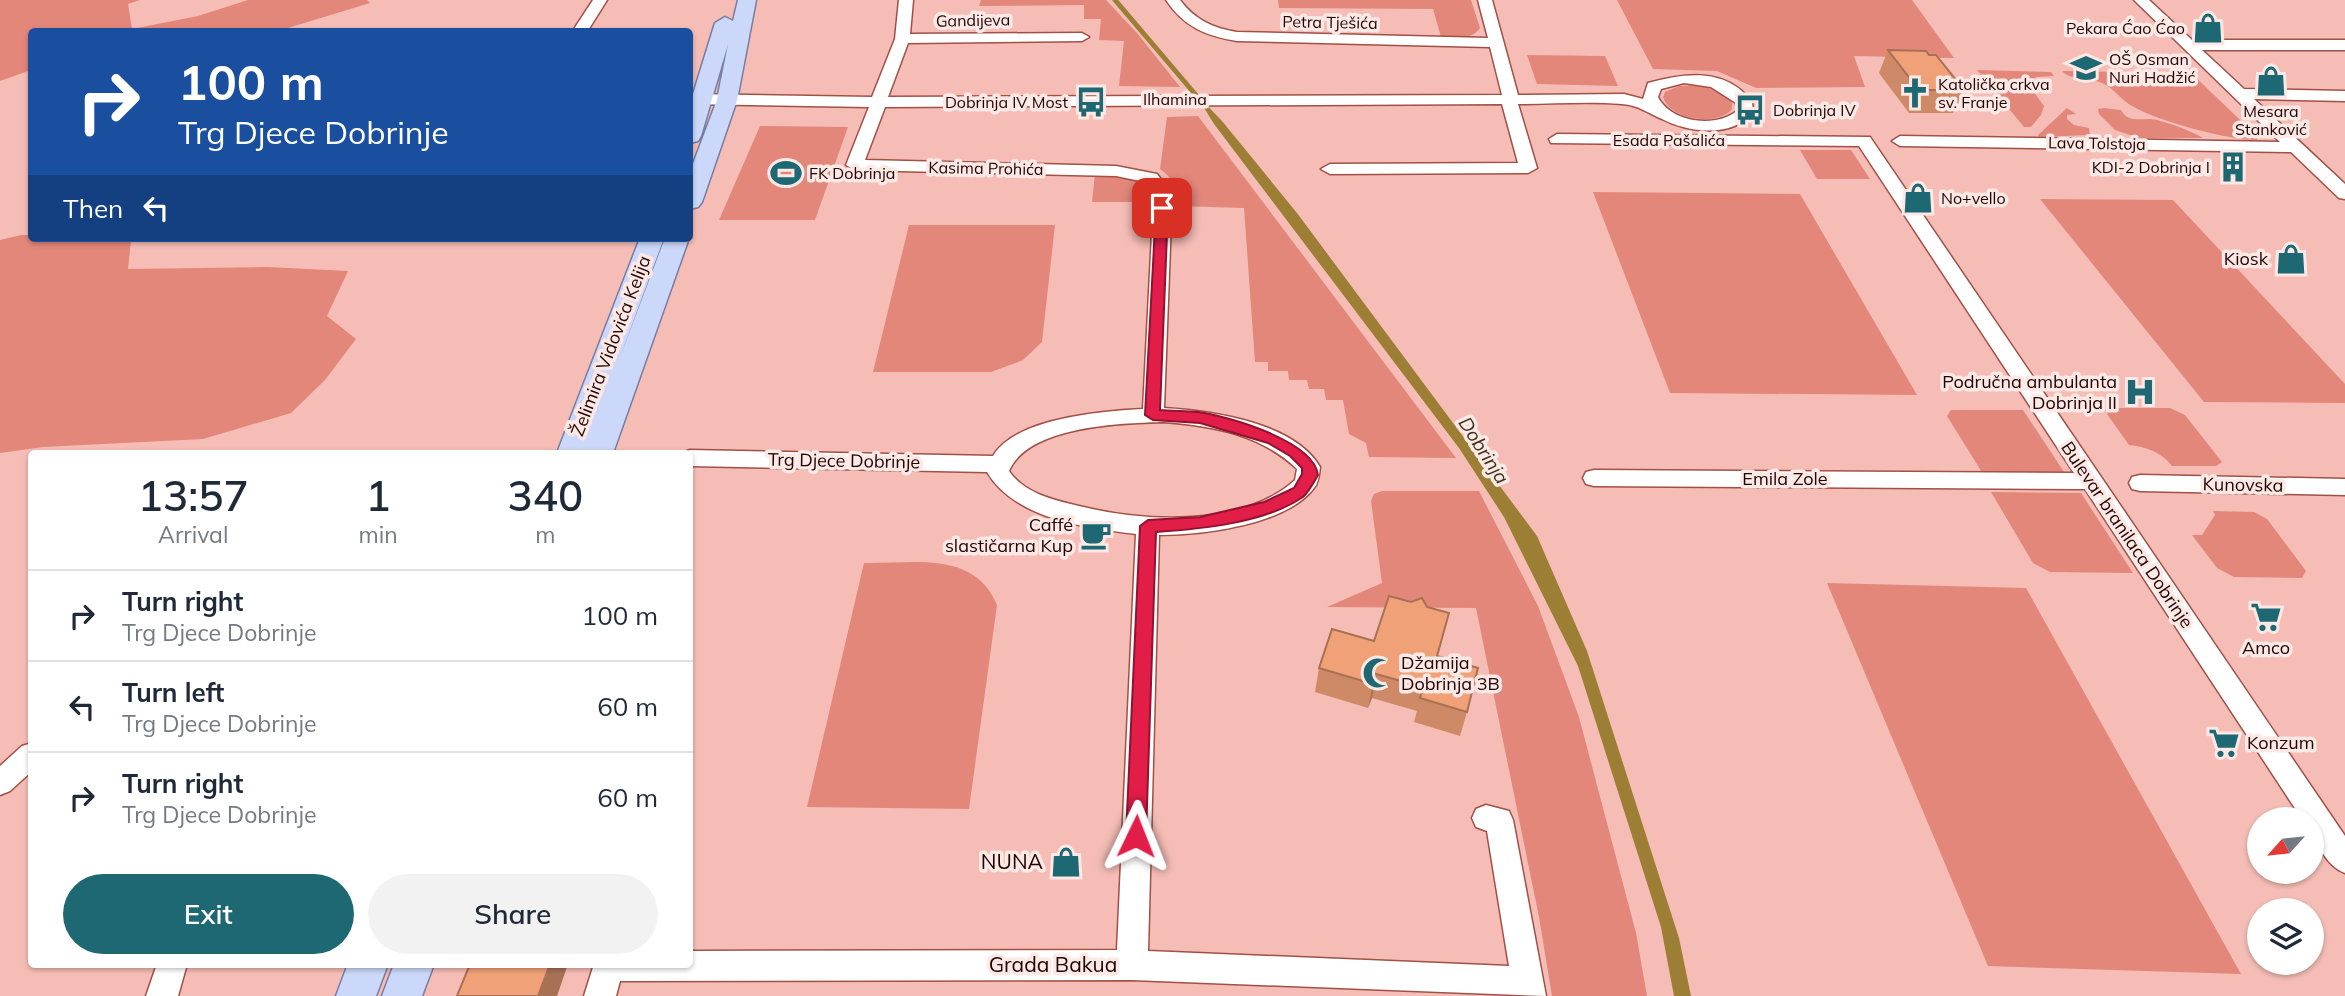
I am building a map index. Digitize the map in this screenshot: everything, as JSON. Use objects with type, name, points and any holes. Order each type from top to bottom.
[{"type":"main road","points":[[693,118],[696,99],[732,0]]},
{"type":"main road","points":[[693,194],[727,100],[747,0]]},
{"type":"main road","name":"Želimira Vidovića Kelija","points":[[571,450],[650,242]]},
{"type":"main road","name":"Želimira Vidovića Kelija","points":[[601,450],[676,242]]},
{"type":"main road","points":[[356,996],[366,968]]},
{"type":"main road","points":[[402,996],[412,968]]},
{"type":"street","points":[[582,28],[600,0]]},
{"type":"street","points":[[880,102],[902,39],[906,0]]},
{"type":"street","name":"Petra Tješića","points":[[1173,0],[1180,12],[1191,21],[1213,32],[1225,34],[1284,39],[1498,43]]},
{"type":"street","points":[[1330,169],[1528,168],[1510,107],[1511,99],[1498,43],[1485,0]]},
{"type":"street","points":[[2141,0],[2345,194]]},
{"type":"street","name":"Gandijeva","points":[[902,39],[1082,37]]},
{"type":"street","points":[[2189,45],[2345,45]]},
{"type":"street","points":[[1652,100],[1654,86],[1672,79],[1709,82],[1739,96],[1744,103],[1745,112],[1755,125],[1774,137],[1864,141]]},
{"type":"street","points":[[2239,94],[2345,96]]},
{"type":"street","name":"Ilhamina","points":[[696,99],[880,102],[1624,99],[1652,100],[1673,119],[1686,123],[1725,125],[1774,137]]},
{"type":"street","name":"Kasima Prohića","points":[[880,102],[855,165],[1116,171],[1151,178],[1163,194],[1153,415]]},
{"type":"street","points":[[2255,110],[2345,111]]},
{"type":"street","points":[[1725,125],[1738,120],[1745,112]]},
{"type":"street","name":"Esada Pašalića","points":[[1557,139],[1774,137]]},
{"type":"street","name":"Bulevar branilaca Dobrinje","points":[[1864,141],[2345,860]]},
{"type":"street","name":"Lava Tolstoja","points":[[1900,141],[2294,147]]},
{"type":"street","points":[[2322,172],[2345,173]]},
{"type":"street","points":[[1153,415],[1200,418],[1273,439],[1295,452],[1309,467],[1310,475],[1300,492],[1256,511],[1200,523],[1148,526],[1084,516],[1027,498],[1003,483],[998,471],[1003,456],[1016,446],[1055,430],[1107,418],[1153,415]]},
{"type":"street","name":"Trg Djece Dobrinje","points":[[693,458],[999,464]]},
{"type":"street","name":"Emila Zole","points":[[1594,478],[2091,481]]},
{"type":"street","name":"Kunovska","points":[[2140,483],[2345,487]]},
{"type":"street","points":[[1132,965],[1148,526]]},
{"type":"street","points":[[0,783],[28,758]]},
{"type":"street","points":[[1486,818],[1499,820],[1529,989]]},
{"type":"street","name":"Grada Bakua","points":[[693,966],[1132,965],[1529,989]]},
{"type":"street","points":[[162,996],[171,968]]},
{"type":"street","name":"Grada Bakua","points":[[600,996],[608,968]]},
{"type":"shaded area","points":[[0,0],[140,0],[128,4],[132,28],[28,28],[28,71],[0,81]]},
{"type":"shaded area","points":[[248,0],[367,0],[370,3],[288,28],[137,28],[198,16]]},
{"type":"shaded area","points":[[981,0],[1106,0],[1137,33],[1180,87],[1119,86],[1124,41],[1099,40],[1101,19],[1084,19],[1084,5],[979,6]]},
{"type":"shaded area","points":[[1278,0],[1471,0],[1480,28],[1467,37],[1441,37],[1433,9],[1279,8]]},
{"type":"shaded area","points":[[1617,0],[1912,0],[1954,58],[1854,56],[1865,87],[1756,88],[1717,71],[1653,69]]},
{"type":"shaded area","points":[[1527,55],[1605,56],[1618,86],[1537,84]]},
{"type":"shaded area","points":[[1977,70],[2051,72],[2054,76],[2029,80],[2031,88],[2044,106],[2041,115],[2031,127],[2024,127]]},
{"type":"shaded area","points":[[2062,71],[2191,73],[2258,137],[2257,140],[2211,133],[2158,118],[2124,101],[2102,83],[2070,76]]},
{"type":"shaded area","points":[[1679,86],[1701,86],[1715,90],[1732,103],[1732,109],[1716,118],[1684,116],[1667,105],[1663,97],[1665,92]]},
{"type":"shaded area","name":"Dobrinja","points":[[1195,93],[1222,121],[1297,213],[1537,536],[1587,651],[1679,938],[1691,996],[1674,996],[1661,927],[1578,666],[1504,517],[1459,448],[1214,124]]},
{"type":"shaded area","points":[[2067,108],[2076,114],[2067,115],[2067,119],[2074,125],[2089,128],[2090,135],[2039,137],[2038,135]]},
{"type":"shaded area","points":[[2098,109],[2121,110],[2134,119],[2161,121],[2203,138],[2139,138],[2115,130],[2099,114]]},
{"type":"shaded area","points":[[1198,116],[1456,458],[1369,457],[1366,443],[1349,434],[1343,400],[1326,400],[1324,389],[1309,389],[1307,380],[1289,380],[1288,371],[1268,371],[1268,362],[1255,362],[1244,208],[1176,206],[1174,185],[1160,169],[1167,117]]},
{"type":"shaded area","name":"FK Dobrinja","points":[[760,126],[848,127],[815,220],[719,220]]},
{"type":"shaded area","points":[[1800,150],[1851,150],[1870,179],[1817,179]]},
{"type":"shaded area","points":[[1095,174],[1120,175],[1143,182],[1156,191],[1155,199],[1147,202],[1092,202]]},
{"type":"shaded area","points":[[1593,192],[1800,194],[1917,395],[1670,393]]},
{"type":"shaded area","points":[[2040,199],[2173,200],[2345,384],[2345,403],[2204,402]]},
{"type":"shaded area","points":[[909,225],[1055,225],[1042,342],[1023,360],[991,372],[873,372]]},
{"type":"shaded area","points":[[28,235],[28,242],[131,242],[128,269],[268,267],[348,271],[327,316],[356,339],[325,380],[291,413],[203,439],[43,447],[0,453],[0,240]]},
{"type":"shaded area","points":[[2111,408],[2170,408],[2185,415],[2222,462],[2216,466],[2172,466],[2164,457],[2153,451],[2129,445],[2107,414]]},
{"type":"shaded area","points":[[1951,410],[2023,410],[2066,475],[1983,474],[1947,416]]},
{"type":"shaded area","points":[[1382,491],[1479,491],[1538,606],[1579,717],[1636,933],[1647,996],[1552,996],[1539,917],[1476,608],[1327,607],[1382,583],[1371,501],[1374,494]]},
{"type":"shaded area","points":[[1991,492],[2081,493],[2133,573],[2050,572],[2033,563]]},
{"type":"shaded area","points":[[2213,511],[2254,512],[2267,519],[2306,571],[2302,578],[2234,577],[2217,568],[2192,535],[2202,535],[2215,515]]},
{"type":"shaded area","points":[[922,562],[958,568],[974,575],[987,587],[997,605],[969,809],[807,807],[864,563]]},
{"type":"shaded area","points":[[1827,583],[2026,588],[2241,974],[1988,966]]},
{"type":"building","points":[[1888,50],[1926,51],[1929,55],[1936,55],[1964,90],[1919,90]]},
{"type":"building","points":[[1389,596],[1411,602],[1422,598],[1427,607],[1449,613],[1437,656],[1478,668],[1467,712],[1420,698],[1423,687],[1376,674],[1373,684],[1319,668],[1332,629],[1374,641]]},
{"type":"building","points":[[468,968],[548,968],[538,996],[457,996]]},
{"type":"waterway","name":"Dobrinja","points":[[1115,0],[1201,101]]},
{"type":"place","name":"Pekara Ćao Ćao","points":[[2208,28]]},
{"type":"place","name":"OŠ Osman Nuri Hadžić","points":[[2086,68]]},
{"type":"place","name":"Mesara Stanković","points":[[2271,81]]},
{"type":"place","name":"Katolička crkva sv. Franje","points":[[1915,93]]},
{"type":"place","name":"Dobrinja IV Most","points":[[1091,102]]},
{"type":"place","name":"Dobrinja IV","points":[[1750,110]]},
{"type":"place","name":"KDI-2 Dobrinja I","points":[[2233,167]]},
{"type":"place","name":"FK Dobrinja","points":[[786,173]]},
{"type":"place","name":"No+vello","points":[[1918,198]]},
{"type":"place","name":"Kiosk","points":[[2291,259]]},
{"type":"place","name":"Područna ambulanta Dobrinja II","points":[[2140,392]]},
{"type":"place","name":"Caffé slastičarna Kup","points":[[1096,535]]},
{"type":"place","name":"Amco","points":[[2266,617]]},
{"type":"place","name":"Džamija Dobrinja 3B","points":[[1378,673]]},
{"type":"place","name":"Konzum","points":[[2224,743]]},
{"type":"place","name":"NUNA","points":[[1066,862]]},
{"type":"route","points":[[1136,836],[1148,526],[1200,523],[1244,515],[1287,500],[1300,492],[1310,475],[1309,467],[1295,452],[1273,439],[1222,422],[1153,415],[1162,208]]}]
